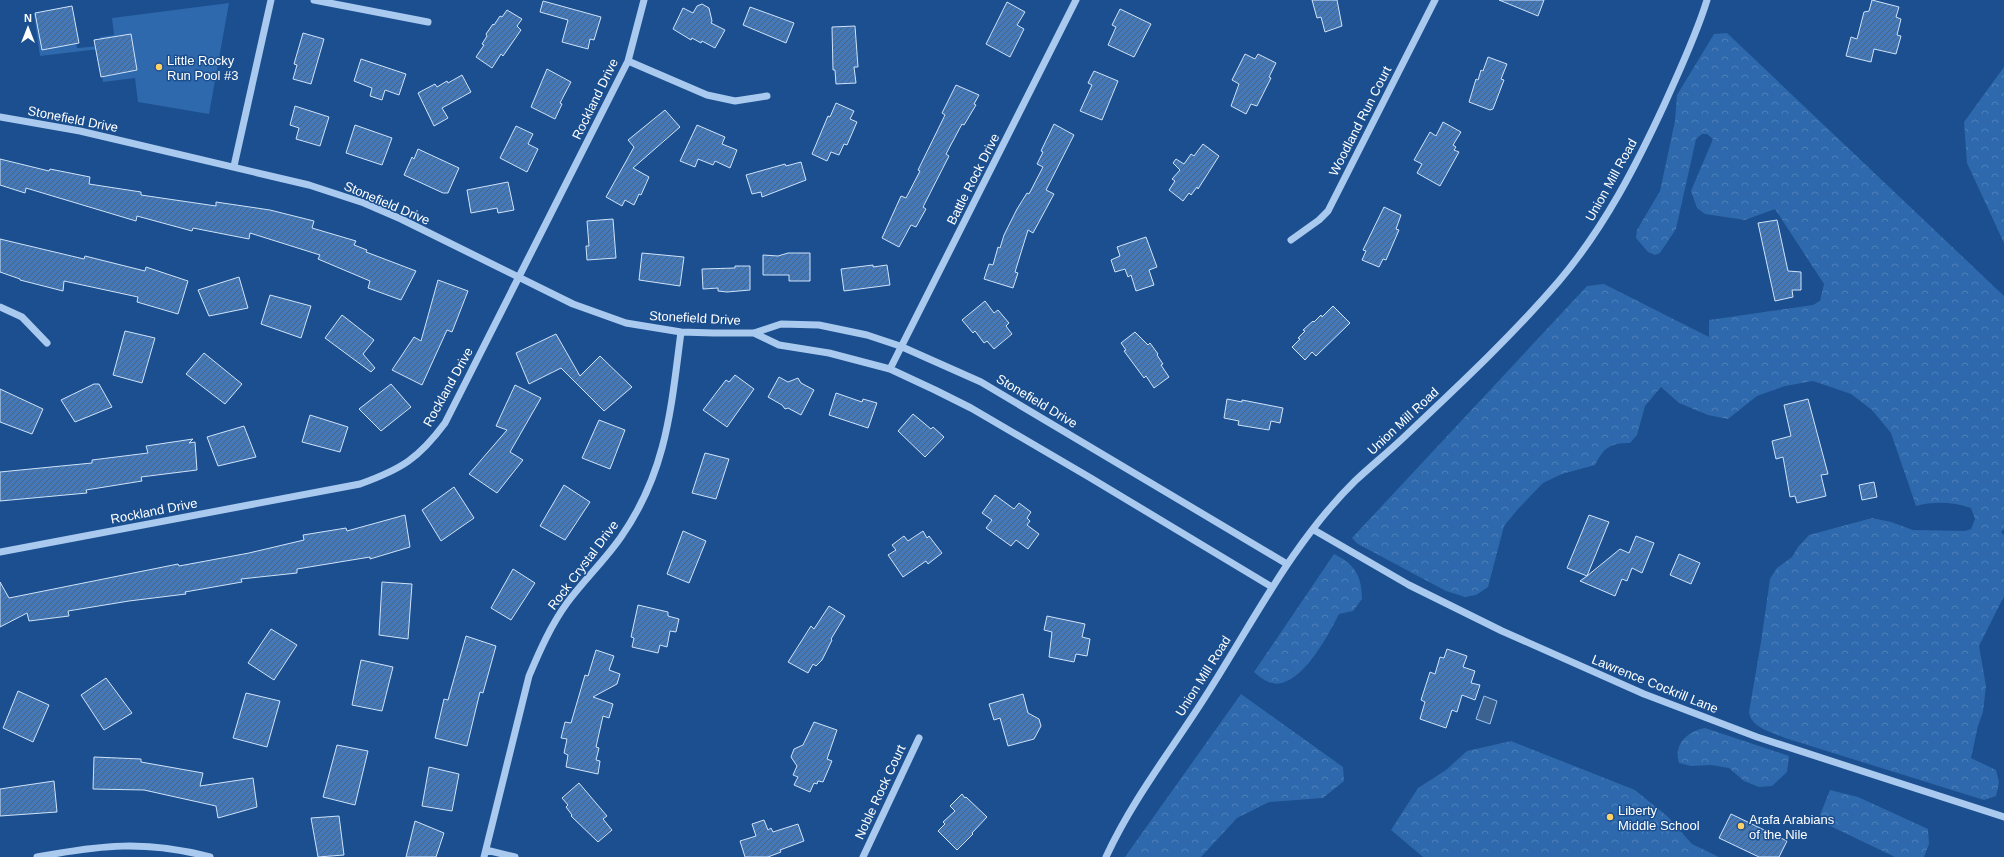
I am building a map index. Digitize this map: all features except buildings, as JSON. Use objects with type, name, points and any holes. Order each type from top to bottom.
[{"type":"street","points":[[234,166],[271,0]]},
{"type":"street","points":[[314,0],[428,22]]},
{"type":"street","name":"Rockland Drive","points":[[0,552],[360,484],[397,469],[423,451],[445,423],[628,61],[644,0]]},
{"type":"street","name":"Battle Rock Drive","points":[[890,369],[900,346],[1076,0]]},
{"type":"street","name":"Woodland Run Court","points":[[1291,240],[1319,220],[1328,210],[1435,0]]},
{"type":"street","name":"Union Mill Road","points":[[1106,857],[1125,821],[1211,688],[1272,586],[1287,564],[1356,480],[1445,399],[1506,337],[1578,257],[1599,227],[1643,150],[1688,53],[1707,0]]},
{"type":"street","points":[[628,61],[715,97],[735,101],[767,96]]},
{"type":"street","name":"Stonefield Drive","points":[[0,117],[80,131],[234,166],[309,185],[364,203],[401,219],[573,304],[606,317],[648,328],[681,332],[754,333],[781,324],[819,325],[867,335],[900,346],[981,382],[1287,564]]},
{"type":"street","points":[[0,307],[22,317],[47,343]]},
{"type":"street","name":"Rock Crystal Drive","points":[[485,854],[528,682],[539,652],[567,602],[621,537],[638,510],[654,477],[669,424],[681,332]]},
{"type":"street","name":"Stonefield Drive","points":[[754,333],[779,345],[829,353],[890,369],[970,408],[1272,586]]},
{"type":"street","name":"Lawrence Cockrill Lane","points":[[1314,530],[1417,589],[1502,631],[1644,694],[1764,740],[2004,817]]},
{"type":"street","name":"Noble Rock Court","points":[[863,857],[919,738]]},
{"type":"street","points":[[37,857],[84,848],[124,845],[169,848],[210,857]]},
{"type":"street","points":[[485,854],[515,857]]},
{"type":"green space","name":"Little Rocky Run Pool #3","points":[[229,3],[209,114],[138,102],[135,78],[103,82],[99,49],[40,56],[34,14],[72,9],[77,48],[101,46],[100,37],[114,35],[112,18]]},
{"type":"green space","points":[[1727,33],[2004,296],[2004,529],[2001,532],[2004,535],[2004,596],[1979,646],[1986,686],[1983,712],[1978,726],[1971,758],[1996,770],[1999,782],[1996,796],[1984,800],[1785,738],[1758,726],[1754,722],[1749,712],[1770,579],[1777,568],[1792,557],[1798,547],[1809,535],[1872,518],[1891,522],[1913,530],[1965,531],[1971,529],[1975,519],[1971,508],[1957,504],[1937,503],[1916,506],[1891,433],[1872,410],[1851,394],[1813,381],[1785,386],[1757,396],[1728,419],[1708,415],[1679,403],[1661,387],[1645,406],[1637,435],[1630,443],[1612,445],[1601,454],[1595,465],[1562,474],[1543,483],[1518,509],[1504,526],[1488,587],[1476,595],[1465,597],[1446,591],[1358,544],[1352,538],[1587,286],[1604,284],[1709,337],[1709,320],[1813,305],[1820,301],[1824,284],[1775,209],[1745,220],[1705,214],[1697,208],[1691,191],[1713,139],[1707,134],[1702,134],[1696,139],[1676,229],[1660,253],[1655,255],[1648,252],[1636,238],[1637,230],[1660,191],[1675,121],[1677,95],[1714,34]]},
{"type":"green space","points":[[2004,67],[2004,243],[1967,163],[1964,122]]},
{"type":"green space","points":[[1334,554],[1347,562],[1356,572],[1361,584],[1362,599],[1353,611],[1339,614],[1316,654],[1300,672],[1291,679],[1282,683],[1270,683],[1254,672]]},
{"type":"green space","points":[[1241,694],[1343,767],[1344,781],[1323,798],[1269,802],[1237,818],[1201,857],[1125,857]]},
{"type":"green space","points":[[1705,728],[1789,756],[1787,772],[1772,786],[1759,787],[1744,781],[1729,768],[1711,765],[1691,766],[1679,763],[1678,750],[1680,744],[1688,735]]},
{"type":"green space","points":[[1511,741],[1635,790],[1667,816],[1692,844],[1719,857],[1423,857],[1391,830],[1418,788],[1446,770],[1467,751]]},
{"type":"green space","points":[[1830,790],[1858,797],[1928,829],[1929,844],[1924,857],[1895,857],[1826,824],[1820,815]]},
{"type":"shaded area","points":[[1484,696],[1497,701],[1490,724],[1476,719]]},
{"type":"place","name":"Little Rocky Run Pool #3","points":[[159,67]]},
{"type":"place","name":"Liberty Middle School","points":[[1610,817]]},
{"type":"place","name":"Arafa Arabians of the Nile","points":[[1741,826]]}]
